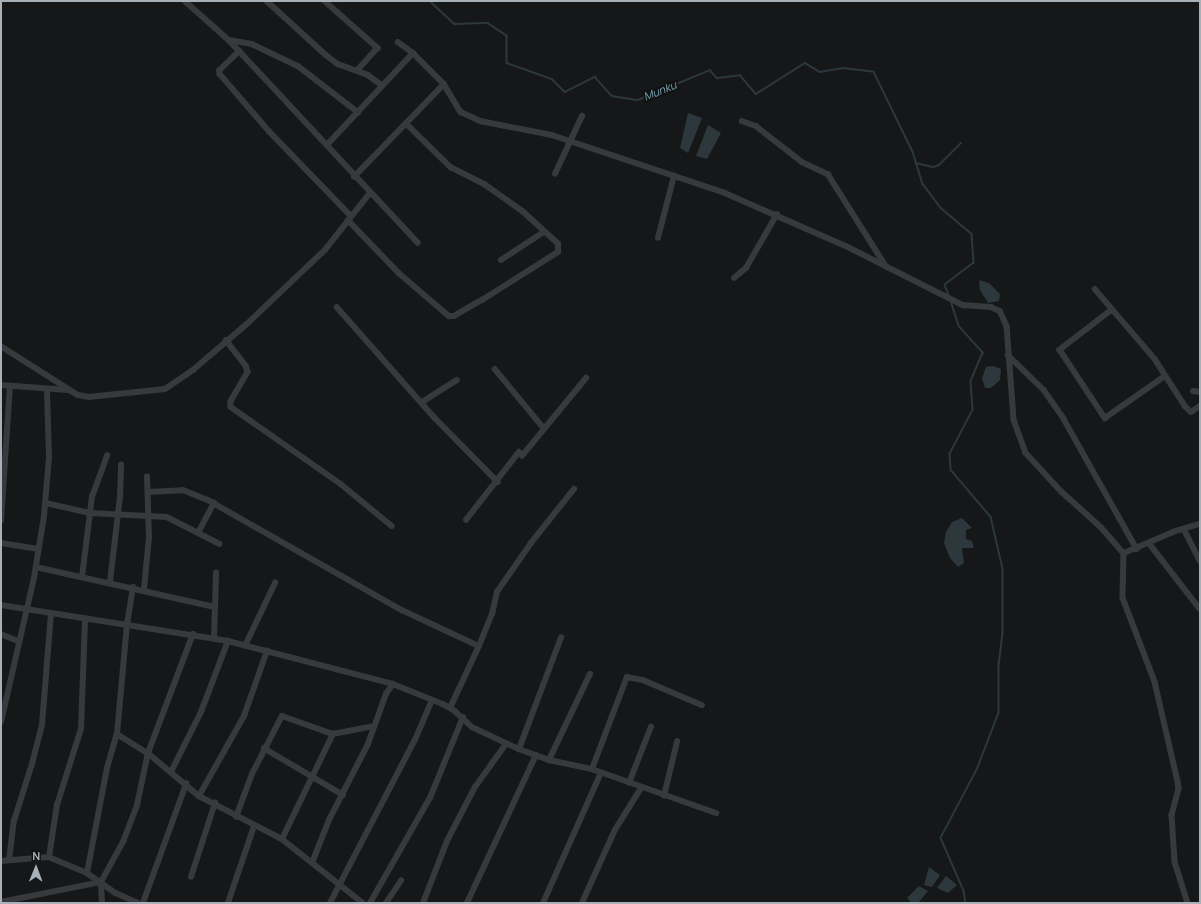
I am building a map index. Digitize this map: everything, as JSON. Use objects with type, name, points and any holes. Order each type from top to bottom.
[{"type":"street","points":[[185,1],[229,40],[327,145],[354,177],[418,243]]},
{"type":"street","points":[[267,1],[326,55],[338,64],[358,70],[382,86]]},
{"type":"street","points":[[325,1],[378,48],[358,70]]},
{"type":"street","points":[[229,40],[252,44],[298,66],[358,112]]},
{"type":"street","points":[[398,42],[413,53],[444,84],[461,112],[480,121],[569,141],[674,176],[777,214],[964,305],[991,307],[1000,311],[1007,326],[1014,420],[1026,453],[1061,491],[1101,527],[1124,553],[1123,598],[1155,682],[1180,789],[1172,815],[1175,862],[1188,903]]},
{"type":"street","points":[[240,52],[220,70],[220,74],[269,131],[399,273],[449,316],[454,316],[477,303],[558,252],[558,244],[544,232],[494,191],[451,168],[406,124]]},
{"type":"street","points":[[327,145],[413,53]]},
{"type":"street","points":[[354,177],[444,84]]},
{"type":"street","points":[[555,174],[569,141],[582,116]]},
{"type":"street","points":[[742,121],[756,126],[802,162],[828,174],[886,267]]},
{"type":"street","points":[[658,238],[674,176]]},
{"type":"street","points":[[1,346],[68,390],[89,397],[165,390],[193,370],[326,250],[349,218],[370,193]]},
{"type":"street","points":[[734,278],[746,268],[777,214]]},
{"type":"street","points":[[501,260],[544,232]]},
{"type":"street","points":[[1095,289],[1155,359],[1185,406],[1191,412],[1200,406]]},
{"type":"street","points":[[337,307],[422,402],[498,482]]},
{"type":"street","points":[[1112,310],[1060,350],[1106,418],[1165,376]]},
{"type":"street","points":[[226,340],[246,366],[248,372],[231,402],[231,407],[341,484],[392,526]]},
{"type":"street","points":[[1008,355],[1044,390],[1064,419],[1137,549]]},
{"type":"street","points":[[495,369],[543,427]]},
{"type":"street","points":[[466,520],[520,454],[586,378]]},
{"type":"street","points":[[422,402],[457,380]]},
{"type":"street","points":[[1,385],[47,390],[68,390]]},
{"type":"street","points":[[1,521],[10,387]]},
{"type":"street","points":[[1,722],[18,641],[36,567],[46,503],[49,458],[47,390]]},
{"type":"street","points":[[1193,391],[1200,392]]},
{"type":"street","points":[[1,426],[8,428]]},
{"type":"street","points":[[82,577],[92,497],[107,456]]},
{"type":"street","points":[[110,582],[118,515],[121,466]]},
{"type":"street","points":[[144,589],[149,537],[147,477]]},
{"type":"street","points":[[450,708],[479,646],[497,592],[531,543],[574,489]]},
{"type":"street","points":[[148,492],[183,490],[214,503],[402,610],[479,646]]},
{"type":"street","points":[[46,503],[90,513],[118,515],[148,514],[167,517],[220,544]]},
{"type":"street","points":[[198,533],[214,503]]},
{"type":"street","points":[[1124,553],[1200,524]]},
{"type":"street","points":[[1184,529],[1200,561]]},
{"type":"street","points":[[1,543],[38,549]]},
{"type":"street","points":[[1149,543],[1200,609]]},
{"type":"street","points":[[36,567],[144,589],[215,607]]},
{"type":"street","points":[[214,638],[216,573]]},
{"type":"street","points":[[245,646],[275,583]]},
{"type":"street","points":[[87,873],[107,768],[117,734],[127,624],[133,587]]},
{"type":"street","points":[[1,606],[26,611],[127,624],[214,638],[393,684],[450,708],[472,727],[506,744],[536,756],[592,769],[641,788],[716,813]]},
{"type":"street","points":[[9,860],[14,821],[32,764],[42,724],[51,614]]},
{"type":"street","points":[[49,857],[57,805],[81,729],[85,619]]},
{"type":"street","points":[[1,634],[18,641]]},
{"type":"street","points":[[102,903],[101,882],[123,842],[137,805],[148,753],[192,634]]},
{"type":"street","points":[[519,749],[561,638]]},
{"type":"street","points":[[170,772],[201,712],[228,641]]},
{"type":"street","points":[[199,796],[244,716],[267,651]]},
{"type":"street","points":[[549,760],[590,674]]},
{"type":"street","points":[[592,769],[627,677],[643,680],[702,705]]},
{"type":"street","points":[[312,863],[329,820],[343,795],[374,726],[386,694],[393,684]]},
{"type":"street","points":[[330,903],[339,882],[415,740],[432,700]]},
{"type":"street","points":[[236,817],[264,748],[282,716],[333,734],[374,726]]},
{"type":"street","points":[[370,903],[430,798],[462,717]]},
{"type":"street","points":[[629,783],[651,726]]},
{"type":"street","points":[[117,734],[148,753],[199,796],[215,803],[236,817],[282,839],[339,882],[363,903]]},
{"type":"street","points":[[282,839],[314,778],[333,734]]},
{"type":"street","points":[[664,796],[677,742]]},
{"type":"street","points":[[423,903],[447,841],[475,787],[506,744]]},
{"type":"street","points":[[264,748],[343,795]]},
{"type":"street","points":[[469,902],[536,756]]},
{"type":"street","points":[[542,903],[601,773]]},
{"type":"street","points":[[143,903],[186,784]]},
{"type":"street","points":[[582,903],[615,830],[641,788]]},
{"type":"street","points":[[191,877],[215,803]]},
{"type":"street","points":[[228,903],[254,826]]},
{"type":"street","points":[[1,861],[49,857],[87,873],[138,903]]},
{"type":"street","points":[[386,903],[401,881]]},
{"type":"street","points":[[1,902],[101,882]]},
{"type":"shaded area","points":[[688,113],[702,118],[688,153],[680,148]]},
{"type":"shaded area","points":[[708,125],[721,133],[707,159],[696,156]]},
{"type":"shaded area","points":[[979,280],[989,283],[1000,294],[999,301],[988,303],[980,290]]},
{"type":"shaded area","points":[[993,366],[1001,369],[1000,380],[991,388],[985,388],[982,378],[986,367]]},
{"type":"shaded area","points":[[962,518],[972,528],[966,530],[966,539],[972,541],[974,548],[962,548],[964,563],[958,567],[950,558],[944,543],[946,532],[952,522]]},
{"type":"shaded area","points":[[929,867],[940,875],[932,887],[924,885]]},
{"type":"shaded area","points":[[946,876],[957,885],[948,893],[937,888]]},
{"type":"shaded area","points":[[919,886],[928,891],[918,903],[912,903],[907,898]]},
{"type":"waterway","name":"Munku","points":[[430,1],[455,24],[488,23],[507,36],[507,63],[552,79],[565,92],[595,77],[612,96],[638,100],[710,70],[717,78],[740,75],[756,94],[805,63],[820,72],[843,68],[874,72],[913,152],[923,184],[941,208],[972,234],[974,263],[945,285],[949,295]]},
{"type":"waterway","points":[[916,163],[933,167],[939,165],[961,143]]},
{"type":"waterway","points":[[951,301],[959,326],[983,353],[971,381],[973,410],[950,454],[951,470],[991,517],[1003,569],[1003,633],[999,664],[999,713],[977,770],[941,838],[964,891],[966,903]]}]
